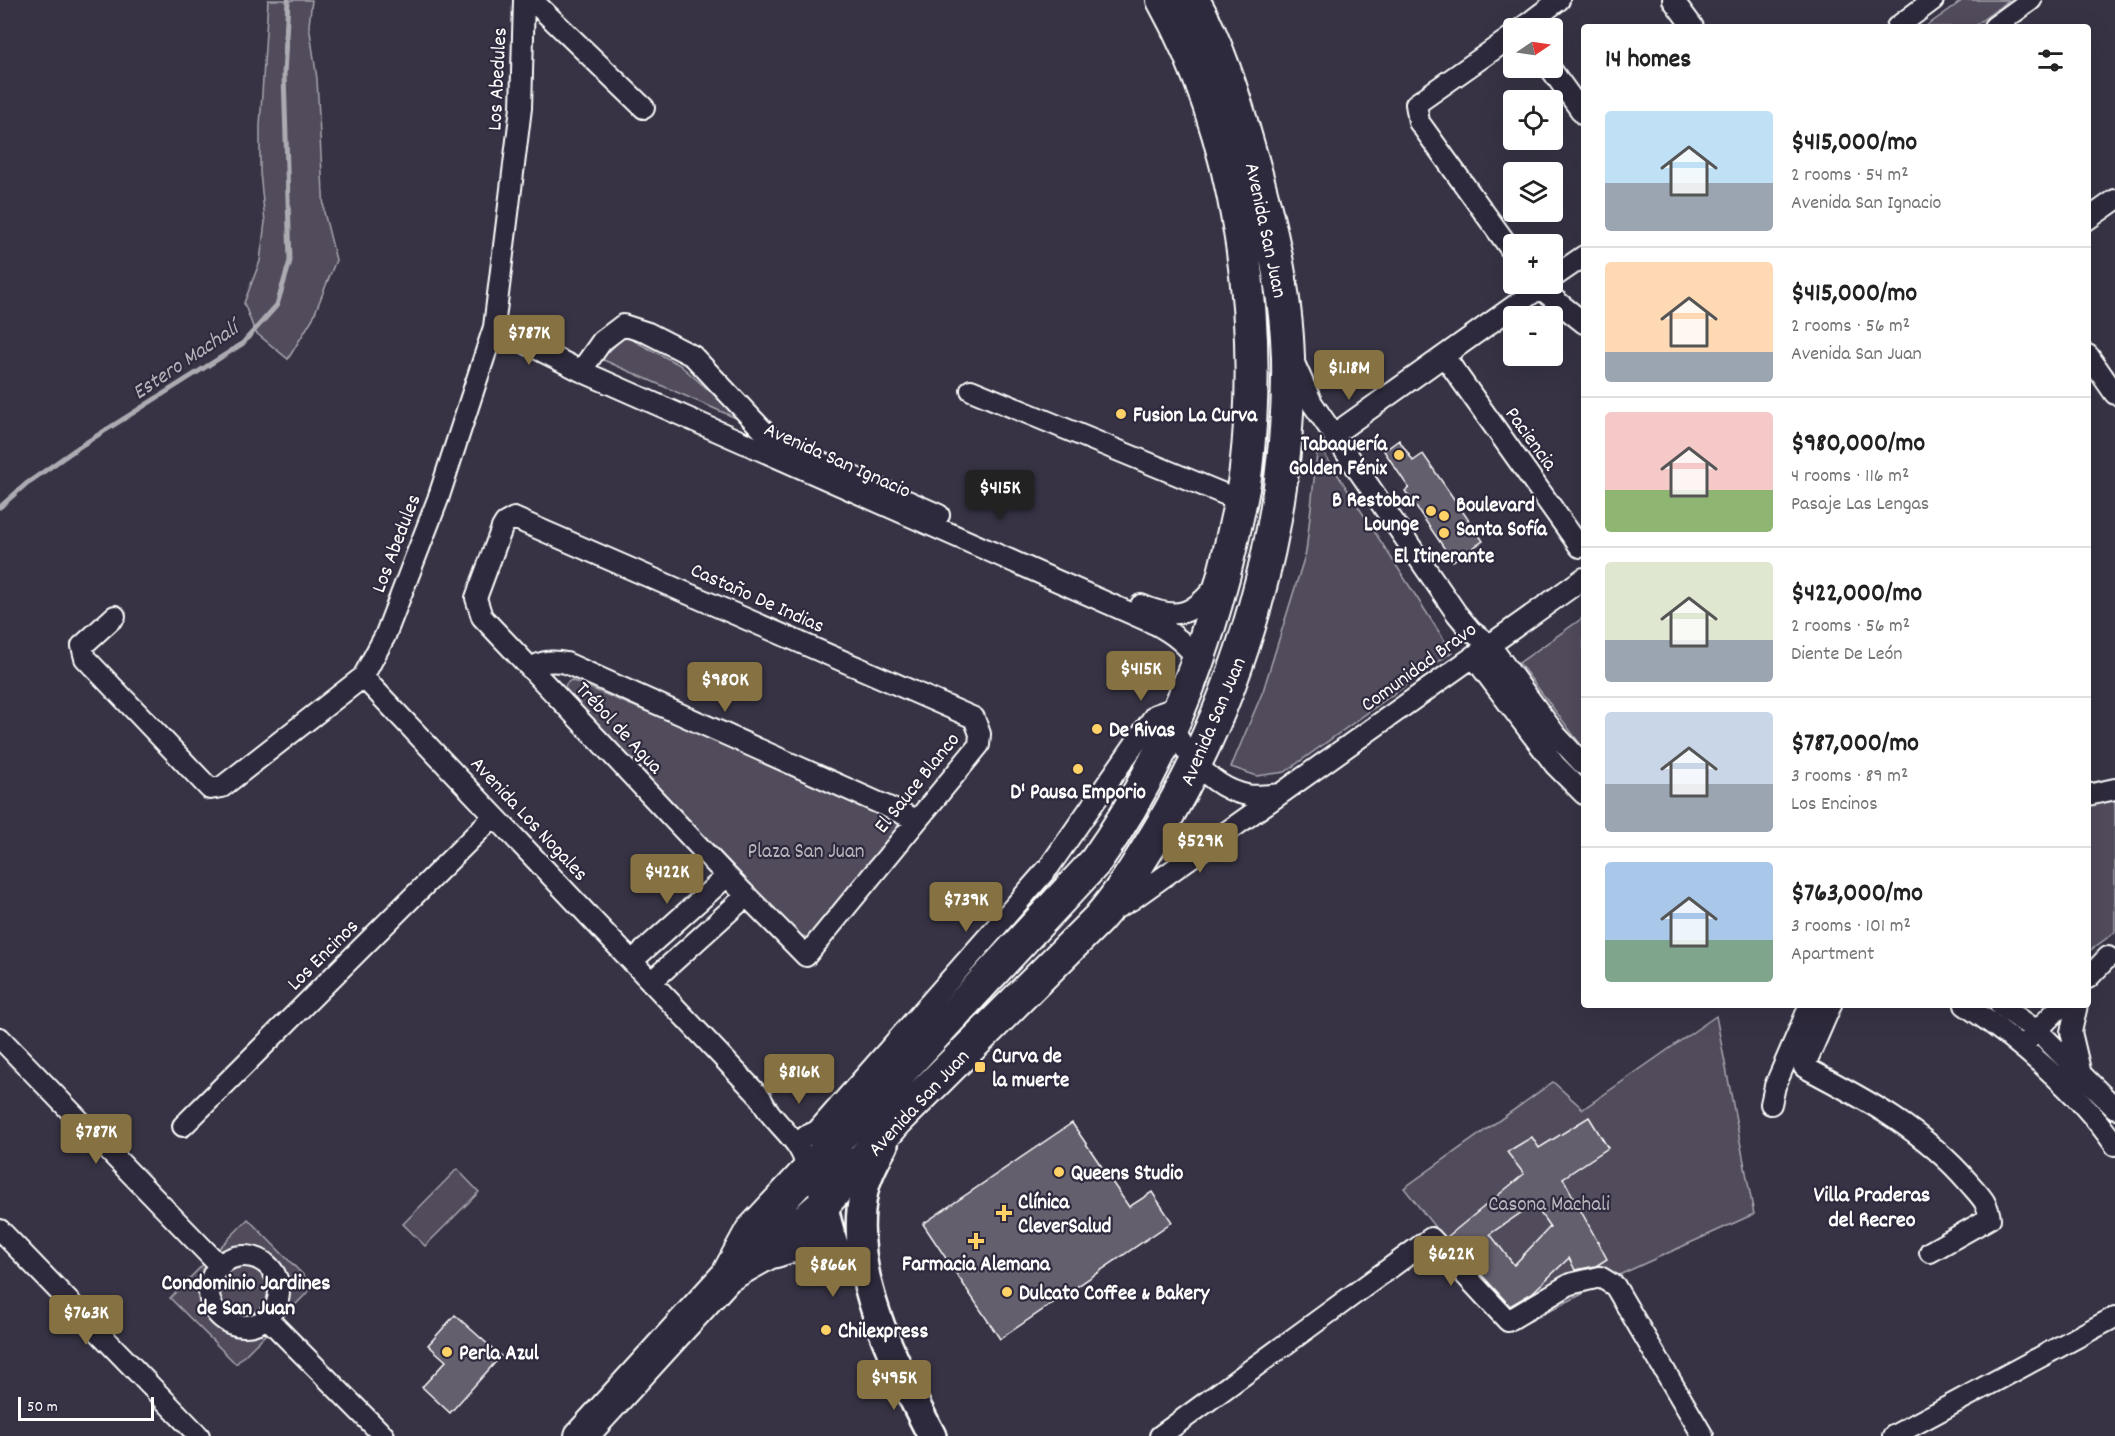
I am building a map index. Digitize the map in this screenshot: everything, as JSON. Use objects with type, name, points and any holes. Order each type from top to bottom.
[{"type":"main road","name":"Avenida San Juan","points":[[581,1436],[727,1276],[751,1232],[806,1172],[829,1135],[1095,862],[1137,797],[1177,716],[1199,662],[1224,574],[1240,501],[1251,413],[1251,350],[1246,281],[1236,213],[1223,156],[1204,92],[1180,30],[1163,0]]},
{"type":"main road","name":"Avenida San Juan","points":[[727,1276],[768,1253],[824,1204],[897,1120],[1098,919],[1121,892],[1196,765],[1245,645],[1261,588],[1280,479],[1288,357],[1282,297],[1263,194],[1236,102],[1208,26],[1193,0]]},
{"type":"main road","points":[[897,1120],[872,1168],[864,1189],[859,1231],[863,1269],[897,1367]]},
{"type":"main road","points":[[829,1135],[824,1174],[824,1204],[837,1254],[878,1339],[897,1367],[932,1436]]},
{"type":"main road","points":[[768,1253],[798,1244],[815,1242],[837,1254]]},
{"type":"street","name":"Los Abedules","points":[[115,616],[82,646],[85,658],[210,789],[222,787],[363,677],[385,636],[438,499],[494,327],[521,108],[524,0]]},
{"type":"street","points":[[532,0],[644,108]]},
{"type":"street","points":[[1535,18],[1559,0]]},
{"type":"street","points":[[1673,0],[1691,24]]},
{"type":"street","points":[[1901,24],[1933,0]]},
{"type":"street","points":[[1998,24],[2031,0]]},
{"type":"street","points":[[1503,42],[1416,104],[1419,122],[1503,239]]},
{"type":"street","points":[[1557,78],[1581,111]]},
{"type":"street","points":[[2091,217],[2115,200]]},
{"type":"street","points":[[1563,270],[1581,258]]},
{"type":"street","points":[[1333,435],[1528,294]]},
{"type":"street","points":[[1554,294],[1581,320]]},
{"type":"street","name":"Avenida San Ignacio","points":[[581,371],[602,341],[623,325],[648,333],[693,356],[770,448]]},
{"type":"street","points":[[1284,325],[1298,376],[1333,435],[1471,631],[1555,765],[1581,791]]},
{"type":"street","name":"Avenida San Ignacio","points":[[494,327],[581,371],[770,448],[977,539],[1161,613],[1176,615],[1190,609],[1206,598],[1224,574]]},
{"type":"street","name":"Paciencia","points":[[1444,356],[1580,547]]},
{"type":"street","points":[[2091,359],[2115,394]]},
{"type":"street","points":[[971,390],[1240,501]]},
{"type":"street","name":"Trébol de Agua","points":[[522,520],[514,518],[505,523],[476,598],[482,617],[726,876],[806,956]]},
{"type":"street","name":"Castaño De Indias","points":[[522,520],[974,718]]},
{"type":"street","name":"Avenida San Ignacio","points":[[977,539],[1173,633],[1186,644],[1199,662]]},
{"type":"street","name":"Comunidad Bravo","points":[[1098,919],[1131,900],[1581,580]]},
{"type":"street","points":[[1481,650],[1581,762]]},
{"type":"street","points":[[531,668],[542,662],[555,660],[566,663],[917,820]]},
{"type":"street","name":"Avenida Los Nogales","points":[[363,677],[760,1098],[802,1154],[806,1172]]},
{"type":"street","name":"Avenida San Juan","points":[[829,1135],[817,1131],[1048,867],[1155,715],[1177,716]]},
{"type":"street","points":[[1177,716],[1185,751],[1196,765],[1223,786],[1248,796],[1280,794]]},
{"type":"street","name":"El Sauce Blanco","points":[[806,956],[979,745],[980,734],[974,718]]},
{"type":"street","points":[[2091,794],[2115,789]]},
{"type":"street","name":"Los Encinos","points":[[183,1126],[494,816]]},
{"type":"street","points":[[632,961],[726,876]]},
{"type":"street","points":[[651,982],[746,896]]},
{"type":"street","points":[[2091,975],[2108,957]]},
{"type":"street","points":[[1770,1104],[1782,1068],[1809,1008]]},
{"type":"street","points":[[1804,1067],[1830,1008]]},
{"type":"street","points":[[1969,1008],[2021,1047],[2061,1084],[2106,1132],[2115,1145]]},
{"type":"street","points":[[2004,1008],[2037,1031],[2115,1108]]},
{"type":"street","points":[[2021,1047],[2059,1008]]},
{"type":"street","points":[[2076,1008],[2072,1032],[2081,1073]]},
{"type":"street","points":[[0,1038],[219,1266]]},
{"type":"street","points":[[1782,1068],[1793,1065],[1804,1067],[1874,1103],[1906,1124],[1958,1170],[1987,1205],[1990,1218],[1930,1252]]},
{"type":"street","name":"Avenida Los Nogales","points":[[760,1098],[768,1100],[794,1128],[829,1135]]},
{"type":"street","points":[[0,1230],[199,1436]]},
{"type":"street","points":[[1160,1436],[1431,1238],[1508,1321],[1570,1284],[1600,1277],[1615,1286],[1703,1436]]},
{"type":"street","points":[[237,1256],[251,1256],[263,1261],[272,1270],[279,1289],[278,1302],[267,1318],[246,1327],[229,1323],[222,1318],[213,1308],[209,1294],[209,1283],[219,1266],[237,1256]]},
{"type":"street","points":[[1893,1436],[2115,1317]]},
{"type":"street","points":[[267,1318],[384,1436]]},
{"type":"green space","points":[[268,0],[312,0],[309,25],[317,79],[324,212],[336,260],[313,318],[288,359],[255,332],[244,303],[260,261],[265,222],[260,172],[260,126]]},
{"type":"green space","points":[[1963,0],[2009,0],[1977,24],[1929,24]]},
{"type":"green space","points":[[625,336],[680,365],[745,422],[601,359]]},
{"type":"green space","points":[[1318,444],[1452,652],[1285,772],[1257,776],[1231,767],[1263,691],[1306,552]]},
{"type":"green space","points":[[1581,619],[1581,745],[1519,663]]},
{"type":"green space","name":"Plaza San Juan","points":[[571,680],[896,816],[905,823],[809,938],[799,935],[565,689],[566,684]]},
{"type":"green space","points":[[2115,797],[2115,932],[2091,950],[2091,801]]},
{"type":"green space","name":"Casona Machali","points":[[1716,1016],[1754,1214],[1617,1276],[1515,1329],[1404,1188],[1553,1082],[1583,1109]]},
{"type":"green space","points":[[457,1169],[479,1192],[425,1246],[403,1224]]},
{"type":"green space","points":[[248,1219],[314,1286],[236,1364],[170,1298]]},
{"type":"building","name":"Boulevard Santa Sofía","points":[[1399,440],[1413,461],[1423,454],[1483,541],[1453,561],[1405,491],[1409,488],[1384,451]]},
{"type":"building","points":[[1589,1117],[1608,1148],[1563,1178],[1607,1259],[1596,1266],[1575,1270],[1569,1258],[1532,1293],[1510,1306],[1447,1237],[1524,1174],[1507,1152],[1532,1137],[1539,1148]],"holes":[[[1534,1204],[1550,1227],[1514,1265],[1490,1234]]]},
{"type":"building","points":[[1072,1123],[1129,1207],[1152,1192],[1172,1222],[1000,1339],[923,1224]]},
{"type":"building","points":[[455,1315],[501,1356],[450,1413],[422,1387],[446,1361],[428,1345]]},
{"type":"waterway","name":"Estero Machalí","points":[[0,507],[26,484],[79,447],[242,344],[277,305],[290,261],[284,75],[288,0]]},
{"type":"place","name":"Fusion La Curva","points":[[1121,414]]},
{"type":"place","name":"Tabaquería Golden Fénix","points":[[1399,455]]},
{"type":"place","name":"B Restobar Lounge","points":[[1431,511]]},
{"type":"place","name":"Boulevard Santa Sofía","points":[[1444,516]]},
{"type":"place","name":"El Itinerante","points":[[1444,533]]},
{"type":"place","name":"De Rivas","points":[[1097,729]]},
{"type":"place","name":"D' Pausa Emporio","points":[[1078,769]]},
{"type":"place","name":"Curva de la muerte","points":[[980,1067]]},
{"type":"place","name":"Queens Studio","points":[[1059,1172]]},
{"type":"place","name":"Clínica CleverSalud","points":[[1004,1213]]},
{"type":"place","name":"Farmacia Alemana","points":[[976,1241]]},
{"type":"place","name":"Dulcato Coffee & Bakery","points":[[1007,1292]]},
{"type":"place","name":"Chilexpress","points":[[826,1330]]},
{"type":"place","name":"Perla Azul","points":[[447,1352]]},
{"type":"district","name":"Villa Praderas del Recreo","points":[[1872,1206]]},
{"type":"district","name":"Condominio Jardines de San Juan","points":[[246,1294]]}]
